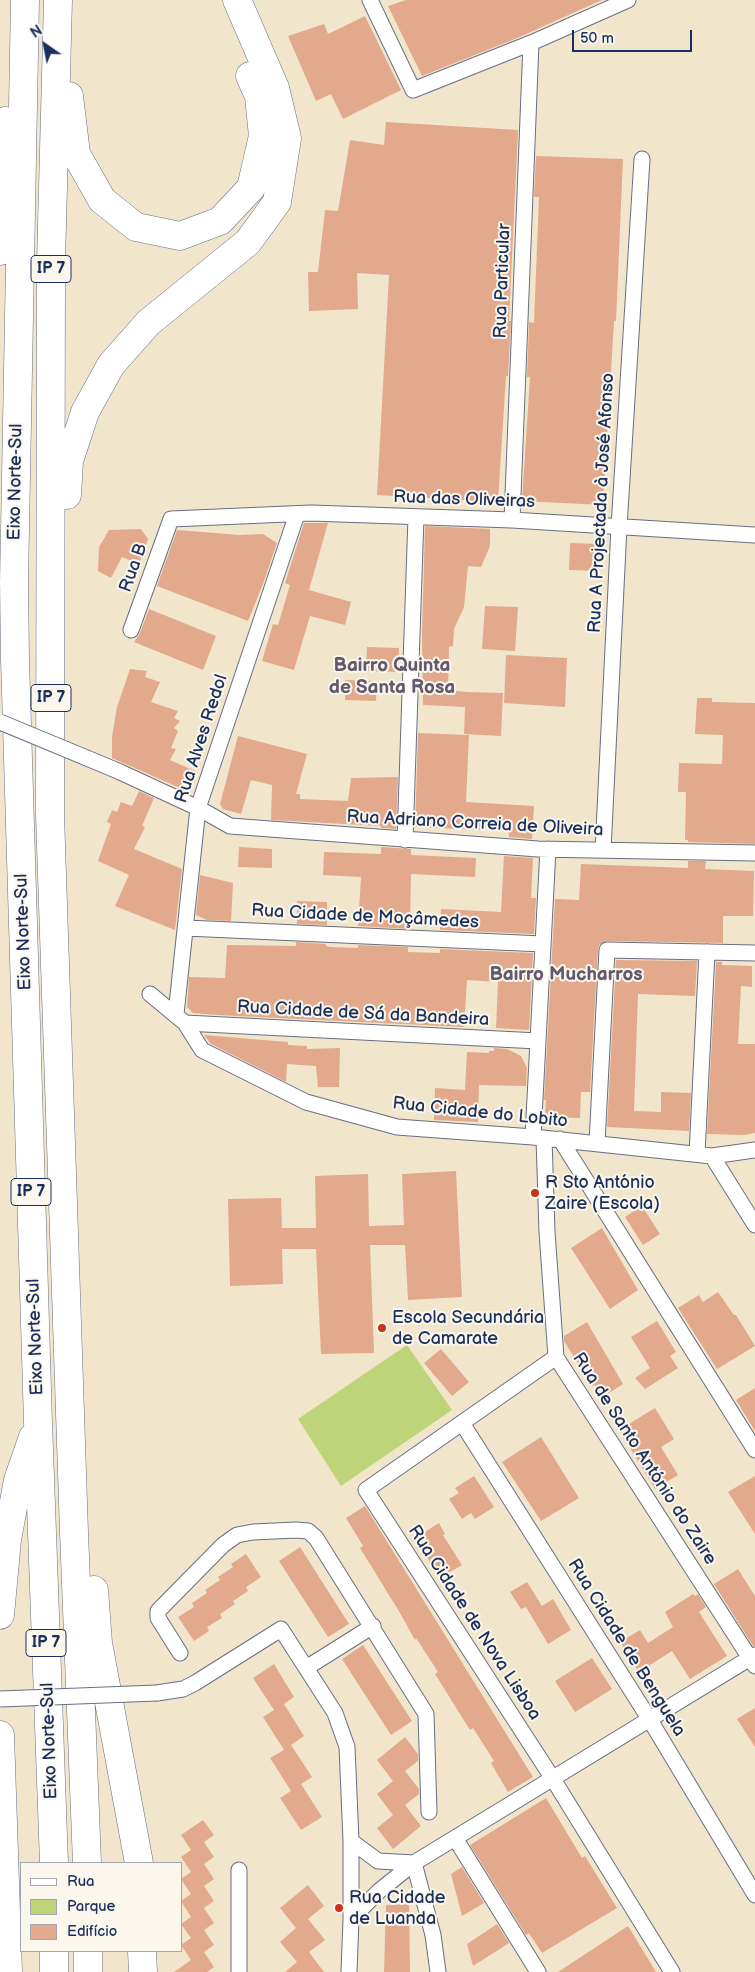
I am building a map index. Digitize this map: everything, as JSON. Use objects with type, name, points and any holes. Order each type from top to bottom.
[{"type":"highway","points":[[0,251],[19,19],[14,0]]},
{"type":"highway","points":[[57,5],[76,154],[102,200],[136,227],[180,236],[220,221],[251,188],[263,136],[259,96],[218,0]]},
{"type":"highway","points":[[51,582],[66,524],[69,461],[85,412],[111,364],[148,323],[248,242],[277,202],[287,138],[275,88],[237,0]]},
{"type":"highway","name":"Eixo Norte-Sul","points":[[57,5],[51,262],[50,815],[87,1862]]},
{"type":"highway","name":"Eixo Norte-Sul","points":[[19,19],[15,659],[38,1422],[54,1862]]},
{"type":"highway","points":[[0,616],[15,659]]},
{"type":"highway","points":[[0,1615],[7,1540],[18,1480],[38,1422]]},
{"type":"highway","points":[[74,1532],[92,1574],[98,1643],[139,1862]]},
{"type":"highway","points":[[0,1735],[8,1972]]},
{"type":"highway","points":[[54,1952],[54,1972]]},
{"type":"highway","points":[[88,1952],[88,1972]]},
{"type":"highway","points":[[142,1952],[143,1972]]},
{"type":"street","points":[[370,0],[413,90],[531,43],[628,0]]},
{"type":"street","name":"Rua Particular","points":[[512,520],[531,43]]},
{"type":"street","name":"Rua A Projectada à José Afonso","points":[[603,850],[619,527],[642,159]]},
{"type":"street","name":"Rua das Oliveiras","points":[[171,519],[297,514],[416,517],[512,520],[755,535]]},
{"type":"street","name":"Rua Alves Redol","points":[[180,1019],[186,928],[198,808],[297,514]]},
{"type":"street","points":[[405,840],[416,517]]},
{"type":"street","name":"Rua B","points":[[131,630],[171,519]]},
{"type":"street","name":"Rua Adriano Correia de Oliveira","points":[[0,722],[118,771],[198,808],[230,826],[548,849],[755,853]]},
{"type":"street","name":"Rua de Santo António do Zaire","points":[[548,849],[538,1041],[546,1138],[547,1232],[556,1357],[753,1660]]},
{"type":"street","name":"Rua Cidade de Moçâmedes","points":[[186,928],[543,944]]},
{"type":"street","points":[[597,1143],[607,950],[755,953]]},
{"type":"street","points":[[707,952],[705,1155],[755,1225]]},
{"type":"street","name":"Rua Cidade do Lobito","points":[[150,994],[180,1019],[202,1050],[306,1102],[397,1126],[546,1138],[705,1155],[755,1150]]},
{"type":"street","name":"Rua Cidade de Sá da Bandeira","points":[[180,1019],[538,1041]]},
{"type":"street","points":[[546,1138],[755,1450]]},
{"type":"street","name":"Rua Cidade de Nova Lisboa","points":[[556,1357],[366,1490],[553,1779],[672,1972]]},
{"type":"street","name":"Rua Cidade de Benguela","points":[[462,1423],[650,1720],[755,1895]]},
{"type":"street","points":[[180,1653],[158,1618],[158,1611],[223,1545],[237,1535],[253,1532],[308,1531],[316,1538],[373,1626],[426,1714],[429,1812]]},
{"type":"street","points":[[306,1668],[373,1626]]},
{"type":"street","points":[[0,1699],[158,1693],[183,1689],[281,1629],[335,1713],[347,1747],[351,1841],[349,1972]]},
{"type":"street","points":[[351,1919],[379,1891],[414,1863],[753,1660]]},
{"type":"street","points":[[455,1838],[538,1972]]},
{"type":"street","points":[[351,1841],[378,1861],[414,1863]]},
{"type":"street","points":[[414,1863],[432,1934],[438,1972]]},
{"type":"street","points":[[239,1870],[239,1972]]},
{"type":"green space","points":[[407,1345],[452,1410],[341,1486],[298,1419]]},
{"type":"building","points":[[406,0],[602,0],[515,39],[422,76],[388,6]]},
{"type":"building","points":[[365,16],[401,90],[343,119],[331,94],[316,101],[288,36],[324,24],[328,34]]},
{"type":"building","points":[[386,122],[518,130],[509,321],[511,321],[498,502],[377,495],[389,275],[357,273],[358,309],[309,311],[308,272],[318,272],[325,210],[338,211],[350,140],[384,145]]},
{"type":"building","points":[[536,156],[623,159],[616,321],[614,321],[603,505],[522,501],[530,377],[527,377],[529,322],[534,323],[539,197],[534,197]]},
{"type":"building","points":[[304,523],[328,523],[309,590],[351,602],[345,625],[310,616],[294,670],[262,661],[273,624],[278,625],[290,585],[285,583]]},
{"type":"building","points":[[425,526],[490,529],[490,546],[481,567],[468,566],[464,607],[454,629],[453,646],[449,647],[448,690],[503,693],[501,736],[464,734],[465,707],[423,705],[422,634]]},
{"type":"building","points":[[141,529],[148,539],[139,564],[122,557],[111,578],[98,571],[99,547],[109,530]]},
{"type":"building","points":[[177,530],[240,535],[263,534],[277,543],[248,621],[157,586]]},
{"type":"building","points":[[570,543],[599,544],[598,571],[569,570]]},
{"type":"building","points":[[485,606],[518,607],[515,651],[482,649]]},
{"type":"building","points":[[149,609],[216,636],[203,670],[134,642],[140,633]]},
{"type":"building","points":[[367,647],[399,648],[398,672],[366,671]]},
{"type":"building","points":[[506,655],[567,658],[565,707],[504,703]]},
{"type":"building","points":[[130,669],[147,671],[145,677],[160,682],[151,702],[178,711],[174,718],[180,721],[174,728],[178,731],[171,748],[176,749],[170,760],[195,771],[187,791],[112,758],[112,737],[117,707]]},
{"type":"building","points":[[345,680],[377,681],[376,701],[345,700]]},
{"type":"building","points":[[697,698],[712,698],[712,702],[755,703],[755,844],[688,842],[688,840],[685,840],[686,792],[678,792],[679,763],[722,764],[723,735],[695,734]]},
{"type":"building","points":[[418,733],[469,735],[466,802],[534,806],[532,839],[509,837],[508,828],[485,828],[484,830],[415,827]]},
{"type":"building","points":[[238,736],[307,754],[296,794],[300,794],[300,799],[348,801],[351,778],[398,777],[396,829],[381,828],[381,826],[271,820],[272,785],[251,780],[241,814],[223,809],[220,804]]},
{"type":"building","points":[[139,791],[154,798],[142,826],[145,827],[134,849],[182,869],[175,930],[115,906],[129,875],[98,861],[111,824],[107,822],[112,810],[117,812],[121,802],[132,806]]},
{"type":"building","points":[[239,847],[272,849],[272,868],[238,867]]},
{"type":"building","points":[[381,847],[411,849],[411,855],[476,858],[475,877],[411,874],[410,929],[358,926],[361,877],[323,875],[324,852],[381,854]]},
{"type":"building","points":[[504,856],[533,858],[531,898],[536,898],[534,934],[440,930],[441,909],[501,912]]},
{"type":"building","points":[[688,861],[706,861],[705,869],[754,871],[753,916],[723,916],[723,943],[607,941],[599,945],[590,1092],[581,1092],[580,1118],[545,1117],[546,1100],[544,1100],[555,899],[579,900],[581,864],[688,868]]},
{"type":"building","points":[[200,875],[233,883],[231,921],[207,920],[196,915]]},
{"type":"building","points":[[297,901],[327,902],[327,925],[297,924]]},
{"type":"building","points":[[296,942],[326,944],[326,946],[330,947],[358,948],[358,945],[408,947],[408,952],[440,953],[440,949],[533,953],[529,1030],[496,1028],[498,982],[467,980],[464,1027],[217,1015],[193,1013],[187,1007],[189,977],[225,978],[227,945],[296,946]]},
{"type":"building","points":[[616,960],[697,961],[695,996],[638,994],[634,1111],[661,1112],[661,1092],[691,1093],[689,1131],[607,1127]]},
{"type":"building","points":[[716,962],[722,962],[722,965],[752,966],[752,987],[741,986],[738,1044],[755,1044],[755,1133],[744,1135],[707,1134]]},
{"type":"building","points":[[204,1035],[288,1042],[288,1045],[307,1046],[307,1049],[340,1048],[339,1087],[318,1087],[316,1066],[287,1064],[286,1082],[211,1044]]},
{"type":"building","points":[[494,1048],[507,1049],[521,1056],[527,1068],[526,1086],[479,1085],[478,1122],[434,1120],[435,1088],[465,1090],[467,1052],[489,1053],[489,1051],[494,1051]]},
{"type":"building","points":[[456,1171],[462,1297],[408,1300],[405,1245],[370,1245],[374,1353],[321,1354],[316,1249],[282,1249],[283,1284],[230,1286],[228,1199],[281,1198],[282,1228],[316,1228],[315,1176],[368,1174],[369,1226],[404,1225],[402,1174]]},
{"type":"building","points":[[642,1206],[660,1234],[643,1245],[625,1217]]},
{"type":"building","points":[[602,1228],[638,1290],[610,1309],[571,1248]]},
{"type":"building","points":[[718,1292],[734,1315],[736,1315],[755,1346],[717,1369],[678,1308],[699,1295],[703,1302]]},
{"type":"building","points":[[657,1321],[676,1352],[670,1356],[678,1368],[645,1389],[635,1378],[650,1368],[631,1337]]},
{"type":"building","points":[[587,1322],[623,1384],[603,1397],[595,1385],[592,1386],[564,1341],[564,1336]]},
{"type":"building","points":[[441,1349],[469,1382],[452,1396],[424,1363]]},
{"type":"building","points":[[755,1388],[755,1431],[736,1400]]},
{"type":"building","points":[[655,1408],[674,1439],[661,1447],[678,1475],[655,1489],[619,1430]]},
{"type":"building","points":[[541,1437],[579,1498],[541,1521],[502,1462]]},
{"type":"building","points":[[474,1476],[494,1507],[475,1519],[471,1513],[462,1519],[449,1499],[459,1493],[455,1488]]},
{"type":"building","points":[[755,1476],[755,1534],[728,1492]]},
{"type":"building","points":[[365,1506],[533,1777],[508,1792],[491,1763],[494,1761],[473,1728],[470,1730],[435,1674],[438,1672],[416,1638],[415,1640],[360,1548],[363,1546],[346,1518]]},
{"type":"building","points":[[439,1523],[445,1534],[443,1535],[462,1565],[440,1578],[415,1538]]},
{"type":"building","points":[[300,1547],[349,1624],[328,1637],[279,1561]]},
{"type":"building","points":[[246,1554],[261,1577],[246,1587],[248,1591],[233,1601],[235,1604],[220,1614],[222,1618],[207,1627],[209,1631],[194,1641],[178,1617],[194,1607],[192,1603],[207,1593],[205,1590],[220,1580],[218,1577],[233,1567],[231,1564]]},
{"type":"building","points":[[738,1569],[755,1596],[755,1646],[753,1646],[714,1584]]},
{"type":"building","points":[[527,1582],[542,1606],[553,1599],[571,1630],[548,1644],[526,1607],[521,1609],[510,1592]]},
{"type":"building","points":[[693,1594],[695,1596],[698,1594],[706,1607],[699,1612],[727,1656],[690,1679],[672,1651],[639,1672],[620,1642],[640,1630],[648,1643],[673,1627],[665,1612]]},
{"type":"building","points":[[363,1645],[412,1721],[391,1735],[342,1659]]},
{"type":"building","points":[[592,1658],[612,1689],[575,1712],[555,1681]]},
{"type":"building","points":[[274,1664],[294,1697],[284,1704],[304,1736],[291,1745],[312,1777],[301,1784],[322,1817],[301,1830],[280,1798],[291,1791],[270,1758],[284,1750],[263,1717],[274,1710],[253,1678]]},
{"type":"building","points":[[755,1708],[755,1747],[737,1719]]},
{"type":"building","points":[[405,1737],[418,1754],[418,1761],[405,1771],[419,1789],[419,1794],[405,1805],[421,1826],[393,1849],[377,1828],[393,1815],[377,1794],[393,1781],[377,1760]]},
{"type":"building","points":[[546,1798],[582,1858],[585,1856],[617,1908],[542,1953],[529,1933],[526,1935],[470,1845]]},
{"type":"building","points":[[203,1820],[214,1835],[204,1842],[214,1857],[204,1864],[214,1879],[204,1886],[214,1901],[204,1908],[214,1923],[204,1930],[214,1945],[204,1952],[214,1967],[207,1972],[174,1972],[191,1960],[182,1946],[182,1944],[191,1938],[182,1923],[191,1917],[182,1900],[191,1894],[182,1878],[191,1872],[181,1857],[191,1850],[181,1835]]},
{"type":"building","points":[[462,1867],[484,1903],[462,1916],[451,1874]]},
{"type":"building","points":[[308,1885],[324,1906],[308,1919],[325,1940],[309,1952],[324,1972],[285,1972],[297,1962],[280,1942],[296,1928],[280,1908]]},
{"type":"building","points":[[409,1904],[410,1972],[384,1972],[386,1905]]},
{"type":"building","points":[[497,1924],[509,1943],[473,1966],[467,1944]]},
{"type":"building","points":[[628,1926],[656,1972],[558,1972]]},
{"type":"place","name":"R Sto António Zaire (Escola)","points":[[535,1193]]},
{"type":"place","name":"Escola Secundária de Camarate","points":[[382,1328]]},
{"type":"place","name":"Rua Cidade de Luanda","points":[[339,1908]]},
{"type":"district","name":"Bairro Quinta de Santa Rosa","points":[[392,677]]},
{"type":"district","name":"Bairro Mucharros","points":[[566,975]]}]
